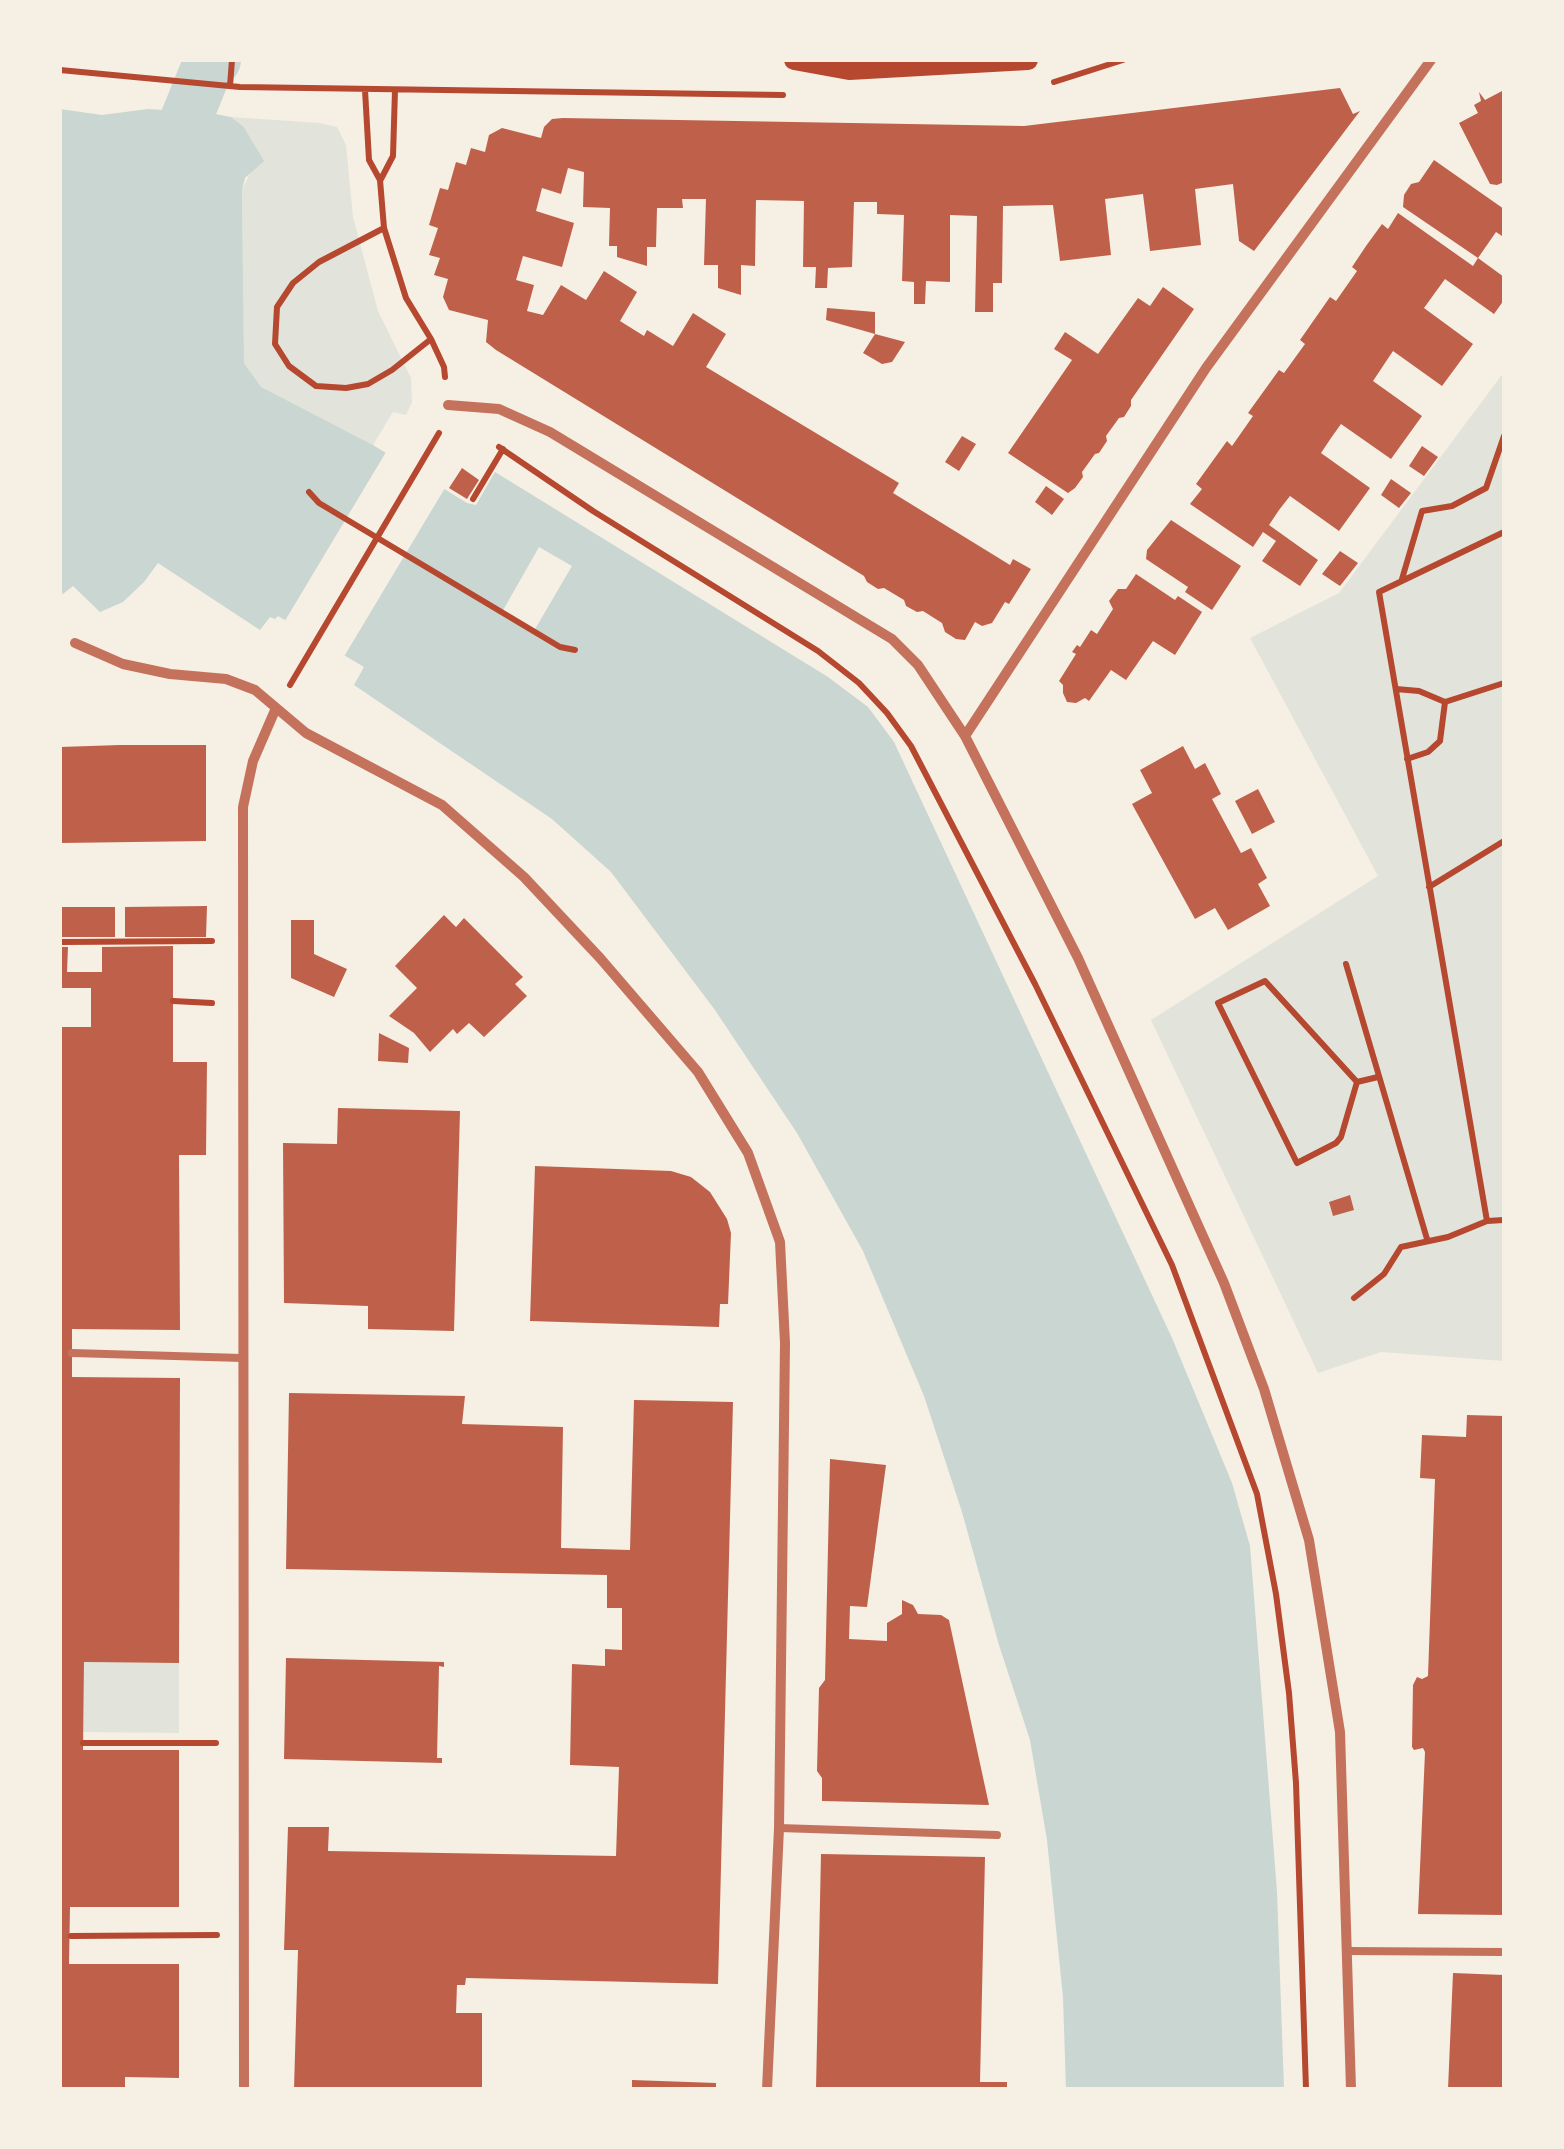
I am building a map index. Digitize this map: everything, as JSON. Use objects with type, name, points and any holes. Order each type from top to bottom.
[{"type":"main road","points":[[794,60],[849,70],[1028,60]]},
{"type":"street","points":[[965,736],[1206,368],[1430,60]]},
{"type":"street","points":[[448,405],[499,408],[550,432],[892,639],[918,666],[965,736],[1086,976],[1224,1282],[1264,1389],[1309,1540],[1340,1732],[1351,2089]]},
{"type":"street","points":[[75,643],[122,664],[170,674],[226,679],[255,690],[306,733],[442,805],[524,877],[600,958],[698,1072],[748,1153],[780,1242],[785,1343],[779,1828],[766,2089]]},
{"type":"street","points":[[244,2089],[243,807],[246,785],[276,708]]},
{"type":"lane","points":[[72,1353],[242,1358]]},
{"type":"lane","points":[[779,1828],[996,1835]]},
{"type":"lane","points":[[1348,1951],[1504,1952]]},
{"type":"path","points":[[230,86],[232,60]]},
{"type":"path","points":[[60,70],[240,87],[781,95]]},
{"type":"path","points":[[365,90],[369,160],[380,180],[384,228],[406,298],[444,367],[448,405],[503,449],[593,511],[818,651],[859,683],[886,712],[910,746],[1036,984],[1172,1265],[1257,1494],[1276,1594],[1296,1783],[1306,2089]]},
{"type":"path","points":[[380,180],[393,156],[395,90]]},
{"type":"path","points":[[384,228],[319,262],[293,284],[277,307],[275,344],[289,366],[316,386],[346,388],[368,384],[430,339]]},
{"type":"path","points":[[1402,580],[1422,511],[1452,506],[1486,488],[1504,436]]},
{"type":"path","points":[[474,499],[503,449]]},
{"type":"path","points":[[311,646],[422,458]]},
{"type":"path","points":[[309,492],[319,503],[560,648],[575,650]]},
{"type":"path","points":[[1486,1221],[1379,592],[1504,532]]},
{"type":"path","points":[[1395,689],[1419,692],[1445,702],[1504,683]]},
{"type":"path","points":[[1407,759],[1428,752],[1440,741],[1445,702]]},
{"type":"path","points":[[1429,887],[1504,841]]},
{"type":"path","points":[[60,942],[244,941]]},
{"type":"path","points":[[1346,964],[1427,1239]]},
{"type":"path","points":[[1265,980],[1357,1082],[1336,1144],[1297,1163],[1218,1003],[1265,980]]},
{"type":"path","points":[[1357,1082],[1378,1077]]},
{"type":"path","points":[[1354,1298],[1384,1274],[1400,1246],[1448,1238],[1486,1221],[1504,1220]]},
{"type":"path","points":[[83,1743],[242,1743]]},
{"type":"path","points":[[71,1936],[243,1934]]},
{"type":"shaded area","points":[[60,109],[102,115],[148,109],[210,113],[231,117],[243,126],[264,161],[245,178],[242,190],[244,363],[261,387],[373,445],[467,503],[476,505],[495,472],[828,677],[868,707],[894,742],[1172,1338],[1232,1483],[1250,1546],[1277,1892],[1284,2089],[1066,2089],[1063,1997],[1047,1840],[1030,1740],[924,1396],[863,1251],[797,1133],[715,1010],[611,872],[552,819],[354,685],[364,667],[278,616],[270,617],[260,630],[158,563],[123,602],[100,612],[73,586],[63,594],[60,591]]},
{"type":"shaded area","points":[[231,117],[337,127],[346,145],[353,217],[378,311],[411,378],[412,402],[406,415],[393,412],[373,445],[261,388],[244,363],[242,190],[252,169],[243,126]]},
{"type":"shaded area","points":[[1504,372],[1504,1361],[1381,1352],[1318,1373],[1151,1020],[1378,876],[1250,638],[1339,593]]},
{"type":"shaded area","points":[[84,1662],[179,1663],[179,1733],[83,1732]]},
{"type":"pier","points":[[386,452],[393,452],[441,481],[445,488],[342,660],[283,624]]},
{"type":"pier","points":[[539,547],[572,566],[534,631],[502,612]]},
{"type":"building","points":[[1340,88],[1353,114],[1360,111],[1254,251],[1239,241],[1233,184],[1195,189],[1201,245],[1150,251],[1143,194],[1105,199],[1111,255],[1060,261],[1053,205],[1003,206],[1002,283],[993,283],[993,312],[975,312],[977,216],[950,215],[950,282],[926,281],[925,304],[914,304],[914,282],[902,281],[904,215],[877,214],[877,202],[854,202],[852,267],[828,268],[827,288],[815,288],[816,267],[803,267],[804,201],[756,200],[755,266],[741,265],[741,295],[718,288],[718,265],[704,265],[706,199],[682,199],[683,208],[657,208],[656,247],[647,247],[647,266],[617,257],[617,246],[609,246],[610,208],[583,207],[584,172],[568,168],[561,194],[542,188],[536,211],[574,223],[562,267],[523,256],[516,280],[534,285],[527,311],[543,315],[561,285],[586,300],[604,271],[637,292],[620,321],[644,336],[647,330],[673,346],[693,313],[726,334],[706,367],[899,483],[893,493],[1010,565],[1013,559],[1031,569],[992,623],[982,626],[975,622],[965,640],[956,639],[945,632],[942,623],[923,611],[906,606],[904,600],[884,588],[878,589],[864,576],[496,350],[486,342],[488,320],[449,310],[443,297],[448,279],[434,275],[440,258],[429,255],[438,228],[429,225],[440,188],[448,190],[456,162],[466,165],[471,148],[485,152],[489,135],[502,128],[541,138],[552,119],[563,118],[1024,126]]},
{"type":"building","points":[[1504,90],[1504,182],[1497,185],[1490,184],[1459,123],[1478,113],[1474,105],[1481,101],[1479,92],[1485,100]]},
{"type":"building","points":[[1434,160],[1504,209],[1504,234],[1496,232],[1478,258],[1403,207],[1411,184],[1419,182]]},
{"type":"building","points":[[1398,213],[1473,266],[1478,258],[1504,277],[1504,300],[1494,314],[1445,279],[1424,308],[1473,344],[1442,386],[1393,351],[1373,381],[1422,416],[1391,459],[1341,424],[1321,453],[1370,488],[1339,531],[1290,496],[1279,510],[1269,525],[1318,560],[1300,586],[1262,561],[1276,541],[1263,532],[1253,547],[1190,504],[1202,489],[1196,484],[1227,441],[1232,446],[1253,416],[1248,413],[1279,370],[1284,373],[1305,344],[1300,340],[1330,297],[1336,301],[1357,271],[1352,267],[1366,246],[1382,224],[1388,229]]},
{"type":"building","points":[[1163,287],[1194,309],[1131,400],[1124,417],[1119,418],[1099,453],[1082,472],[1075,488],[1068,493],[1008,453],[1072,360],[1054,349],[1065,332],[1098,354],[1138,298],[1150,306]]},
{"type":"building","points":[[827,308],[875,312],[875,334],[826,320]]},
{"type":"building","points":[[875,334],[905,342],[892,362],[882,364],[863,353]]},
{"type":"building","points":[[962,436],[976,444],[959,471],[945,462]]},
{"type":"building","points":[[1422,446],[1438,457],[1424,476],[1409,466]]},
{"type":"building","points":[[462,468],[479,480],[467,499],[449,488]]},
{"type":"building","points":[[1391,479],[1411,493],[1399,508],[1381,495]]},
{"type":"building","points":[[1046,486],[1064,499],[1052,515],[1035,502]]},
{"type":"building","points":[[1171,520],[1241,566],[1212,610],[1185,592],[1188,587],[1146,559],[1147,550]]},
{"type":"building","points":[[1340,551],[1358,563],[1340,586],[1322,574]]},
{"type":"building","points":[[1136,574],[1175,600],[1178,596],[1202,612],[1175,655],[1153,641],[1126,680],[1111,670],[1089,701],[1085,698],[1067,702],[1059,681],[1076,654],[1072,652],[1091,630],[1097,634],[1113,609],[1109,601],[1118,589],[1126,589]]},
{"type":"building","points":[[206,745],[206,841],[60,843],[60,747]]},
{"type":"building","points":[[1183,746],[1195,769],[1205,763],[1221,794],[1212,799],[1241,853],[1251,848],[1267,878],[1258,884],[1270,906],[1228,930],[1215,908],[1195,919],[1132,804],[1152,793],[1140,770]]},
{"type":"building","points":[[1258,789],[1275,822],[1252,834],[1235,801]]},
{"type":"building","points":[[207,906],[206,937],[125,937],[125,907]]},
{"type":"building","points":[[60,907],[115,907],[115,937],[60,937]]},
{"type":"building","points":[[444,915],[456,927],[464,918],[523,977],[515,984],[527,996],[484,1037],[469,1023],[457,1034],[453,1029],[430,1052],[414,1033],[389,1016],[417,988],[395,966]]},
{"type":"building","points":[[291,920],[314,920],[314,954],[347,969],[334,997],[291,978]]},
{"type":"building","points":[[173,946],[173,1062],[207,1062],[206,1155],[179,1155],[180,1330],[72,1329],[72,1377],[180,1378],[179,1663],[84,1662],[83,1750],[179,1750],[179,1907],[70,1907],[69,1964],[179,1964],[179,2078],[125,2077],[125,2089],[60,2089],[60,1027],[91,1027],[91,988],[60,988],[60,947],[68,947],[67,972],[102,972],[102,947]]},
{"type":"building","points":[[379,1033],[409,1048],[408,1063],[378,1061]]},
{"type":"building","points":[[338,1108],[460,1111],[454,1331],[368,1329],[368,1306],[284,1303],[283,1143],[337,1144]]},
{"type":"building","points":[[535,1166],[671,1171],[691,1177],[710,1192],[731,1233],[728,1304],[720,1304],[719,1327],[530,1321]]},
{"type":"building","points":[[1350,1195],[1354,1210],[1333,1216],[1329,1202]]},
{"type":"building","points":[[289,1393],[465,1396],[462,1424],[563,1427],[561,1548],[630,1550],[634,1400],[733,1402],[718,1984],[466,1978],[465,1985],[457,1985],[456,2013],[482,2013],[482,2089],[294,2089],[298,1950],[284,1950],[288,1827],[329,1827],[328,1851],[616,1856],[619,1767],[570,1765],[572,1664],[605,1666],[605,1649],[622,1650],[622,1608],[607,1608],[607,1575],[286,1569]]},
{"type":"building","points":[[1467,1415],[1504,1416],[1504,1915],[1418,1914],[1425,1752],[1423,1748],[1412,1747],[1413,1685],[1417,1677],[1428,1676],[1435,1479],[1420,1478],[1422,1435],[1466,1437]]},
{"type":"building","points":[[830,1459],[886,1465],[867,1607],[850,1606],[849,1639],[887,1641],[887,1623],[902,1614],[902,1600],[913,1605],[918,1614],[941,1615],[949,1620],[989,1805],[822,1801],[822,1778],[817,1771],[819,1688],[825,1680]]},
{"type":"building","points":[[286,1658],[444,1662],[444,1667],[439,1666],[437,1758],[442,1758],[442,1763],[284,1759]]},
{"type":"building","points":[[821,1854],[985,1857],[980,2082],[1007,2082],[1007,2089],[816,2089]]},
{"type":"building","points":[[1453,1973],[1504,1975],[1504,2089],[1448,2089]]},
{"type":"building","points":[[632,2080],[716,2083],[716,2089],[632,2089]]},
{"type":"waterway","points":[[163,176],[208,65],[215,60]]}]
